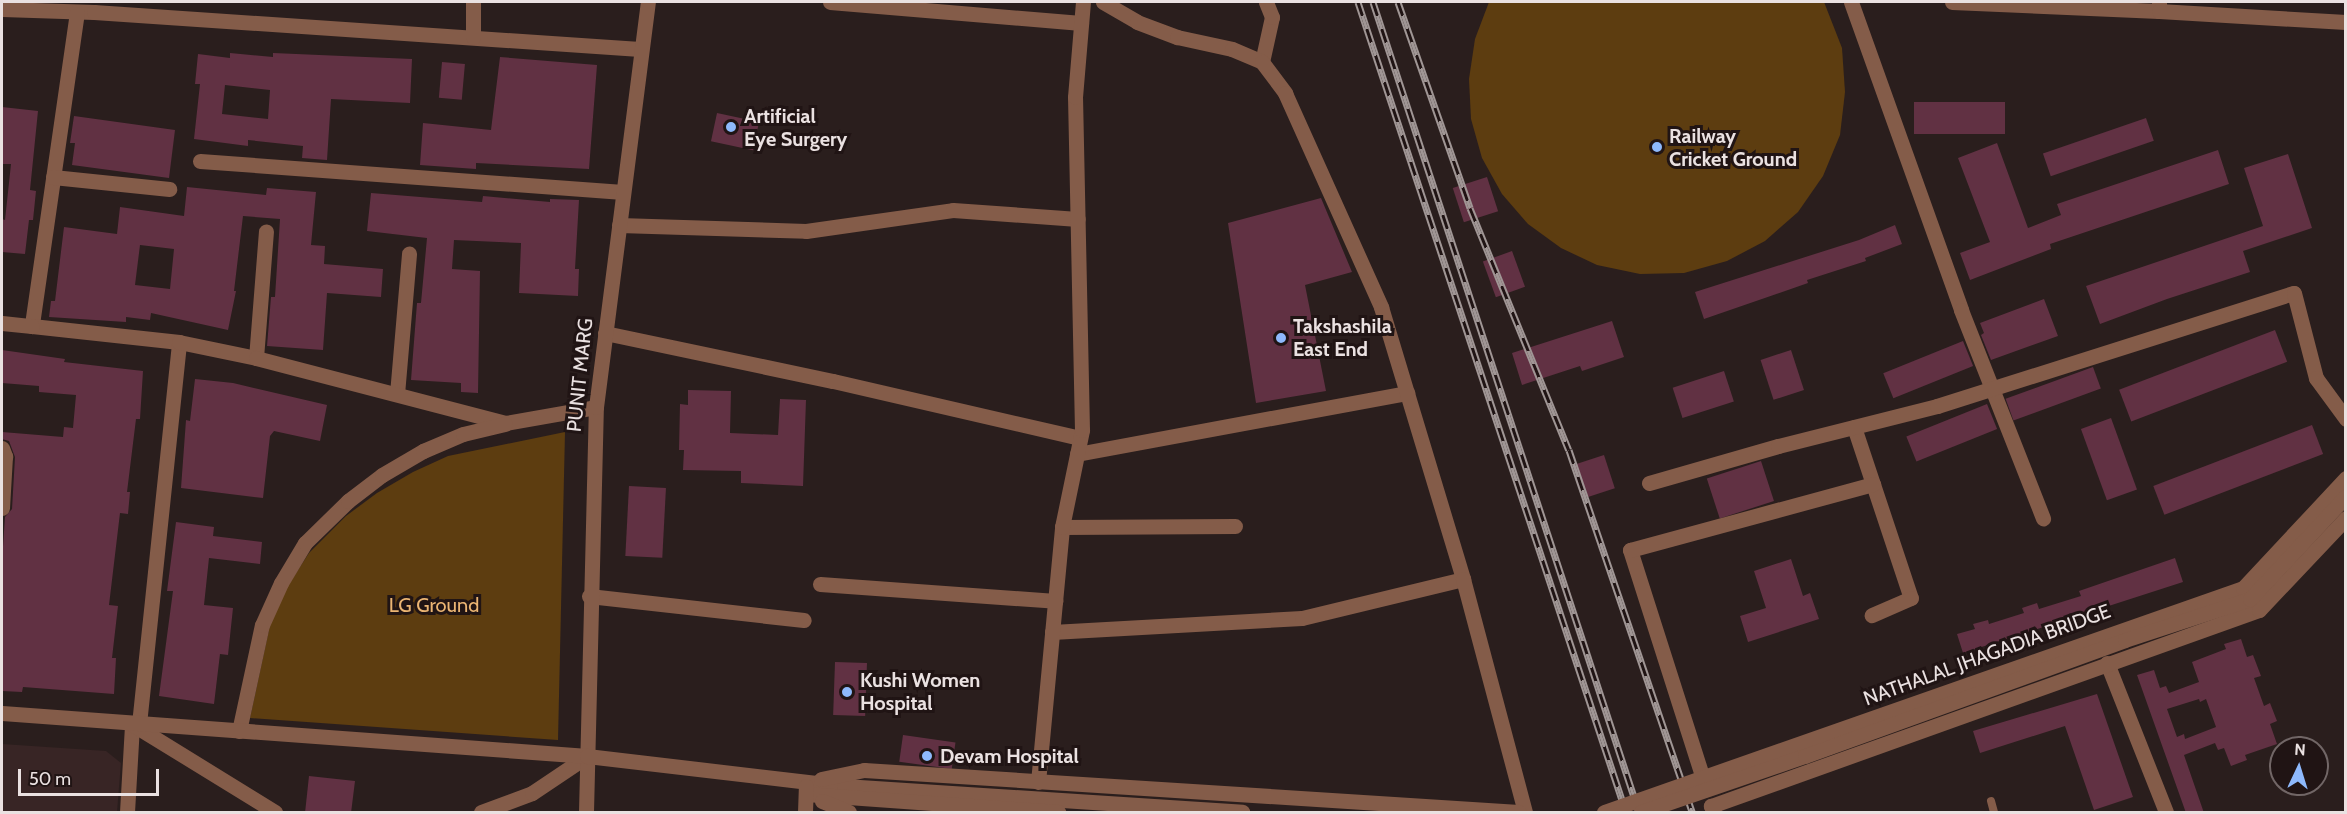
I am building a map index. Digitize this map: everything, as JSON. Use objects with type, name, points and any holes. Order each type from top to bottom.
[{"type":"street","points":[[473,2],[473,37]]},
{"type":"street","name":"PUNIT MARG","points":[[586,813],[589,596],[596,407],[640,49],[648,2]]},
{"type":"street","points":[[830,2],[1081,23]]},
{"type":"street","points":[[1038,782],[1062,527],[1080,438],[1075,97],[1083,2]]},
{"type":"street","points":[[1103,2],[1137,22],[1178,37],[1232,49],[1262,62],[1285,93],[1381,307],[1463,579],[1525,813]]},
{"type":"street","points":[[1262,62],[1272,17],[1266,2]]},
{"type":"street","points":[[1851,2],[1961,310],[2043,518]]},
{"type":"street","points":[[1952,2],[2159,6],[2346,22]]},
{"type":"street","points":[[2,9],[77,12],[125,8],[640,49]]},
{"type":"street","points":[[32,326],[77,12]]},
{"type":"street","points":[[200,161],[623,192]]},
{"type":"street","points":[[53,177],[169,189]]},
{"type":"street","points":[[619,225],[806,231],[953,210],[1077,219]]},
{"type":"street","points":[[256,358],[266,231]]},
{"type":"street","points":[[397,394],[409,254]]},
{"type":"street","points":[[1649,483],[1937,406],[2294,293],[2316,378],[2346,419]]},
{"type":"street","points":[[2,323],[179,342],[256,358],[506,423]]},
{"type":"street","points":[[605,333],[833,381],[1080,438]]},
{"type":"street","points":[[127,813],[179,342]]},
{"type":"street","points":[[1077,454],[1407,393]]},
{"type":"street","points":[[239,731],[262,625],[281,583],[305,543],[348,501],[382,475],[423,452],[453,439],[506,423],[596,407]]},
{"type":"street","points":[[1854,427],[1911,598],[1872,615]]},
{"type":"street","points":[[2,448],[5,456],[2,508]]},
{"type":"street","name":"NATHALAL JHAGADIA BRIDGE","points":[[1604,813],[2243,588],[2346,478]]},
{"type":"street","points":[[1873,484],[1630,550],[1713,809],[2108,663],[2259,610],[2346,518]]},
{"type":"street","name":"NATHALAL JHAGADIA BRIDGE","points":[[1641,813],[2125,640],[2250,599],[2346,496]]},
{"type":"street","points":[[1062,527],[1235,526]]},
{"type":"street","points":[[1052,632],[1302,618],[1463,579]]},
{"type":"street","points":[[820,584],[1054,601]]},
{"type":"street","points":[[589,596],[804,620]]},
{"type":"street","points":[[2108,663],[2166,813]]},
{"type":"street","points":[[2,713],[588,756],[806,788],[845,799],[1058,813]]},
{"type":"street","points":[[136,724],[275,813]]},
{"type":"street","points":[[481,813],[532,793],[588,756]]},
{"type":"street","points":[[806,788],[864,770],[1519,813]]},
{"type":"street","points":[[806,788],[845,799],[1242,813]]},
{"type":"street","points":[[805,813],[806,788]]},
{"type":"lane","points":[[1991,801],[1994,813]]},
{"type":"shaded area","points":[[2,744],[106,751],[121,763],[117,812],[2,812]]},
{"type":"green space","name":"Railway Cricket Ground","points":[[1489,2],[1824,2],[1842,48],[1845,92],[1840,135],[1823,176],[1798,212],[1765,241],[1727,261],[1684,273],[1640,274],[1597,265],[1561,248],[1528,224],[1502,194],[1482,158],[1471,119],[1469,79],[1475,39]]},
{"type":"green space","name":"LG Ground","points":[[565,432],[558,740],[250,718],[270,625],[287,587],[309,553],[346,516],[377,493],[413,472],[448,456]]},
{"type":"building","points":[[230,53],[273,57],[273,53],[412,59],[410,103],[331,99],[327,160],[302,158],[303,146],[248,140],[248,146],[194,139],[200,84],[195,84],[198,54],[230,58]],"holes":[[[225,85],[270,90],[268,119],[222,114]]]},
{"type":"building","points":[[500,57],[597,65],[589,169],[476,163],[476,169],[420,165],[423,123],[491,130]]},
{"type":"building","points":[[442,62],[465,64],[462,100],[439,98]]},
{"type":"building","points":[[1914,102],[2005,102],[2005,134],[1914,134]]},
{"type":"building","points":[[2,107],[38,111],[30,190],[36,191],[33,220],[29,220],[25,254],[2,252],[2,219],[5,220],[11,164],[2,164]]},
{"type":"building","points":[[717,113],[759,122],[753,150],[711,141]]},
{"type":"building","points":[[74,116],[175,130],[169,178],[72,165],[75,143],[70,143]]},
{"type":"building","points":[[2146,118],[2154,141],[2051,176],[2043,153]]},
{"type":"building","points":[[1997,143],[2028,228],[2061,215],[2057,204],[2218,150],[2229,184],[2050,244],[2051,249],[1970,280],[1960,253],[1990,242],[1958,158]]},
{"type":"building","points":[[2288,154],[2312,228],[2243,251],[2250,272],[2100,324],[2086,286],[2263,226],[2244,168]]},
{"type":"building","points":[[1487,177],[1498,211],[1464,222],[1453,188]]},
{"type":"building","points":[[187,187],[266,195],[267,188],[316,192],[311,245],[325,246],[324,264],[383,269],[381,297],[327,293],[323,350],[267,346],[271,297],[275,297],[280,219],[243,216],[234,291],[236,291],[228,330],[151,313],[150,320],[126,317],[126,322],[49,317],[51,301],[55,301],[64,227],[117,234],[120,207],[184,216]],"holes":[[[140,245],[174,249],[170,289],[135,285]]]},
{"type":"building","points":[[371,193],[482,202],[483,196],[550,202],[550,199],[579,200],[575,269],[579,269],[578,296],[519,293],[521,243],[454,240],[452,269],[480,271],[478,393],[461,392],[461,383],[411,380],[417,303],[421,303],[427,238],[367,231]]},
{"type":"building","name":"Takshashila East End","points":[[1321,198],[1352,272],[1305,285],[1326,391],[1256,403],[1228,223]]},
{"type":"building","points":[[1895,225],[1902,244],[1865,258],[1866,261],[1807,280],[1808,283],[1704,319],[1695,292],[1859,240]]},
{"type":"building","points":[[1512,251],[1525,287],[1496,297],[1483,262]]},
{"type":"building","points":[[2044,299],[2058,336],[1991,360],[1981,335],[1984,333],[1980,323]]},
{"type":"building","points":[[1612,321],[1624,357],[1582,371],[1580,366],[1522,385],[1512,353]]},
{"type":"building","points":[[2275,330],[2287,362],[2131,422],[2119,390]]},
{"type":"building","points":[[1963,341],[1973,366],[1893,398],[1883,373]]},
{"type":"building","points":[[2,350],[65,359],[64,362],[143,371],[140,419],[136,419],[127,492],[130,492],[128,514],[120,513],[109,605],[118,606],[112,658],[116,658],[114,694],[23,687],[22,692],[2,691],[2,561],[5,517],[12,509],[15,457],[9,441],[2,439],[2,432],[63,437],[64,427],[73,428],[76,395],[39,392],[39,386],[2,383]]},
{"type":"building","points":[[1791,350],[1804,390],[1774,400],[1761,360]]},
{"type":"building","points":[[2093,367],[2101,389],[2013,420],[2006,399]]},
{"type":"building","points":[[1724,371],[1734,401],[1683,418],[1673,388]]},
{"type":"building","points":[[195,379],[233,383],[327,405],[320,441],[274,431],[270,436],[263,498],[181,488],[186,420],[190,421]]},
{"type":"building","points":[[688,390],[731,391],[730,433],[778,435],[780,399],[806,400],[803,486],[741,483],[741,471],[683,470],[684,450],[679,450],[680,404],[688,405]]},
{"type":"building","points":[[1987,404],[1997,429],[1916,462],[1906,437]]},
{"type":"building","points":[[2111,418],[2137,489],[2107,500],[2081,429]]},
{"type":"building","points":[[2312,425],[2323,454],[2164,515],[2153,486]]},
{"type":"building","points":[[1604,455],[1615,488],[1583,498],[1573,465]]},
{"type":"building","points":[[1761,461],[1774,501],[1720,519],[1707,479]]},
{"type":"building","points":[[629,486],[666,488],[662,558],[625,556]]},
{"type":"building","points":[[176,522],[214,527],[213,536],[262,542],[260,564],[209,558],[204,605],[233,608],[228,655],[220,654],[214,704],[159,696],[173,591],[167,591]]},
{"type":"building","points":[[2175,558],[2183,582],[1963,653],[1957,634],[1975,629],[1973,624],[1988,620],[1989,624],[2024,613],[2022,608],[2037,603],[2039,609],[2081,596],[2079,591]]},
{"type":"building","points":[[1791,559],[1803,596],[1810,593],[1819,619],[1748,642],[1740,616],[1766,608],[1754,571]]},
{"type":"building","points":[[2241,639],[2247,657],[2253,655],[2261,676],[2254,678],[2264,706],[2270,703],[2277,721],[2270,724],[2274,736],[2269,736],[2269,747],[2245,755],[2247,760],[2231,766],[2224,748],[2218,750],[2215,743],[2184,755],[2204,813],[2186,813],[2137,675],[2154,670],[2160,688],[2166,686],[2169,693],[2199,682],[2192,662],[2226,649],[2224,644]],"holes":[[[2206,699],[2216,727],[2185,739],[2184,734],[2177,737],[2167,709]]]},
{"type":"building","points":[[835,662],[867,663],[865,716],[833,715]]},
{"type":"building","points":[[2097,694],[2133,797],[2094,810],[2065,726],[1980,753],[1973,731]]},
{"type":"building","points":[[903,735],[955,742],[952,769],[899,762]]},
{"type":"building","points":[[309,776],[355,781],[351,813],[305,813]]},
{"type":"railway","points":[[1358,2],[1626,812]]},
{"type":"railway","points":[[1373,2],[1639,812]]},
{"type":"railway","points":[[1398,2],[1470,208],[1569,450],[1692,812]]},
{"type":"place","name":"Artificial Eye Surgery","points":[[731,127]]},
{"type":"place","name":"Railway Cricket Ground","points":[[1657,147]]},
{"type":"place","name":"Takshashila East End","points":[[1281,338]]},
{"type":"place","name":"Kushi Women Hospital","points":[[847,692]]},
{"type":"place","name":"Devam Hospital","points":[[927,756]]}]
